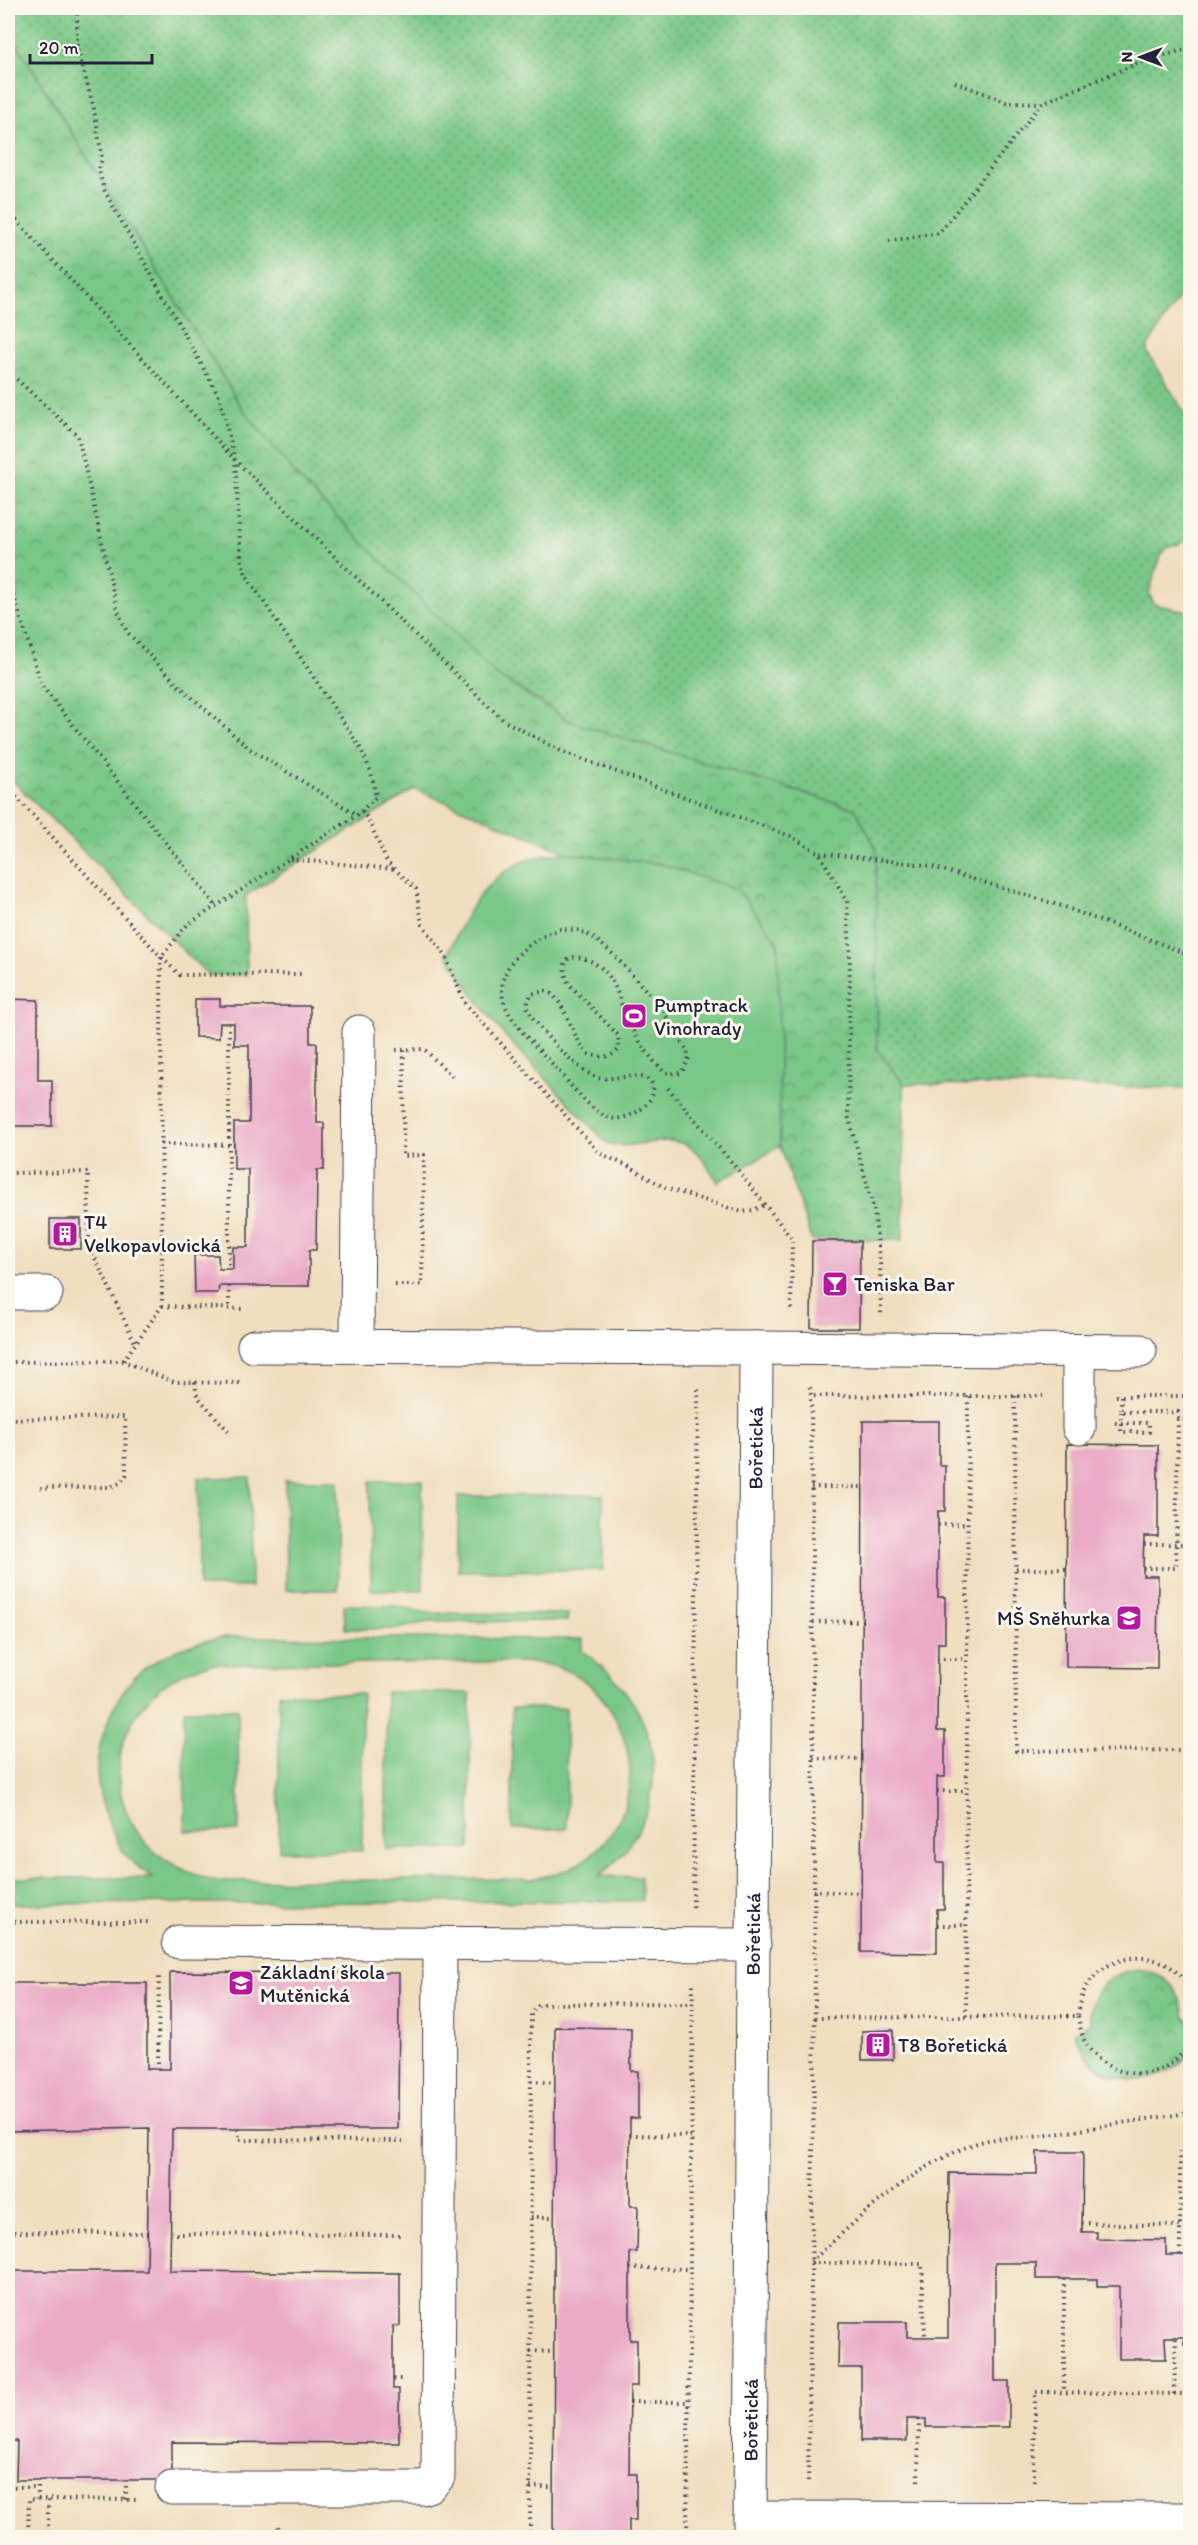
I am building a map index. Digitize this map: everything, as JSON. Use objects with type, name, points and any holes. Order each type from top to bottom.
[{"type":"street","points":[[357,1346],[359,1041]]},
{"type":"street","points":[[8,1293],[46,1293]]},
{"type":"street","points":[[254,1346],[1140,1351]]},
{"type":"street","name":"Bořetická","points":[[756,1348],[750,2528],[1191,2519]]},
{"type":"street","points":[[1079,1351],[1079,1428]]},
{"type":"street","points":[[169,1954],[440,1944],[754,1945]]},
{"type":"street","points":[[172,2488],[422,2488],[430,2485],[438,2477],[440,1944]]},
{"type":"path","points":[[77,8],[77,47],[94,109],[102,158],[99,170],[104,190],[219,396],[235,460],[242,559],[246,575],[361,749],[371,772],[376,797],[357,815],[187,926],[161,957],[162,1306],[123,1361]]},
{"type":"path","points":[[955,82],[1006,102],[1042,103],[1136,64],[1191,48]]},
{"type":"path","points":[[889,240],[939,233],[1042,103]]},
{"type":"path","points":[[8,211],[235,460],[503,720],[562,752],[789,836],[819,853],[926,865],[1062,906],[1191,955]]},
{"type":"path","points":[[8,371],[78,436],[117,609],[127,633],[179,686],[250,749],[357,815]]},
{"type":"path","points":[[8,578],[42,686],[216,906]]},
{"type":"path","points":[[8,788],[180,975],[303,974]]},
{"type":"path","points":[[362,811],[369,821],[387,862],[416,889],[422,924],[445,955],[464,1002],[599,1153],[628,1166],[666,1188],[742,1212],[765,1205]]},
{"type":"path","points":[[819,853],[847,901],[850,951],[848,1115],[873,1210],[880,1264],[882,1349]]},
{"type":"path","points":[[290,859],[394,869]]},
{"type":"path","points":[[559,929],[579,930],[597,940],[615,956],[660,1006],[687,1051],[688,1058],[682,1071],[671,1074],[664,1071],[651,1056],[627,1018],[609,976],[588,958],[574,956],[569,959],[565,965],[565,974],[569,984],[618,1035],[620,1049],[615,1054],[607,1057],[588,1054],[577,1040],[556,997],[546,991],[531,994],[527,1005],[533,1020],[588,1073],[611,1079],[640,1076],[648,1079],[653,1085],[653,1095],[636,1112],[618,1118],[610,1118],[601,1113],[565,1078],[510,1014],[502,993],[507,968],[534,940],[559,929]]},
{"type":"path","points":[[229,1023],[232,1145],[229,1269]]},
{"type":"path","points":[[359,1041],[404,1050],[424,1049],[455,1079]]},
{"type":"path","points":[[404,1050],[403,1156],[424,1155],[422,1285]]},
{"type":"path","points":[[668,1088],[792,1239],[791,1348]]},
{"type":"path","points":[[161,1144],[232,1145]]},
{"type":"path","points":[[8,1173],[88,1172],[89,1245],[136,1345]]},
{"type":"path","points":[[229,1286],[229,1308]]},
{"type":"path","points":[[162,1306],[252,1309],[254,1346]]},
{"type":"path","points":[[195,1382],[197,1396],[231,1434]]},
{"type":"path","points":[[799,1387],[810,1387],[813,1622],[815,2018],[808,2488]]},
{"type":"path","points":[[810,1396],[1191,1396]]},
{"type":"path","points":[[966,2016],[968,1396]]},
{"type":"path","points":[[1015,1396],[1016,1751],[1191,1750]]},
{"type":"path","points":[[1115,1423],[1127,1423],[1138,1423],[1149,1423],[1149,1432],[1121,1432],[1121,1422],[1121,1412],[1121,1396]]},
{"type":"path","points":[[1121,1412],[1178,1412],[1176,1568],[1143,1568]]},
{"type":"path","points":[[8,1419],[125,1417],[126,1475],[120,1484],[110,1487],[38,1488]]},
{"type":"path","points":[[1178,1420],[1191,1420]]},
{"type":"path","points":[[811,1487],[863,1487]]},
{"type":"path","points":[[938,1525],[967,1524]]},
{"type":"path","points":[[1144,1544],[1191,1544]]},
{"type":"path","points":[[1016,1569],[1068,1569]]},
{"type":"path","points":[[813,1622],[862,1621]]},
{"type":"path","points":[[937,1659],[967,1659]]},
{"type":"path","points":[[813,1758],[862,1759]]},
{"type":"path","points":[[937,1791],[967,1791]]},
{"type":"path","points":[[813,1892],[861,1893]]},
{"type":"path","points":[[8,1922],[147,1922]]},
{"type":"path","points":[[936,1925],[967,1925]]},
{"type":"path","points":[[158,2069],[169,1954]]},
{"type":"path","points":[[1191,1992],[1181,1977],[1159,1961],[1134,1957],[1119,1960],[1099,1971],[1089,1982],[1078,2016],[1087,2045],[1102,2063],[1123,2073],[1148,2073],[1160,2069],[1181,2054],[1191,2039]]},
{"type":"path","points":[[530,2538],[531,2013],[540,2004],[693,2003]]},
{"type":"path","points":[[815,2018],[1078,2016]]},
{"type":"path","points":[[531,2081],[555,2083]]},
{"type":"path","points":[[810,2263],[861,2216],[915,2176],[951,2154],[980,2142],[1039,2136],[1191,2113]]},
{"type":"path","points":[[238,2129],[239,2140],[440,2141]]},
{"type":"path","points":[[630,2135],[691,2136]]},
{"type":"path","points":[[1180,2254],[1180,2150],[1191,2150]]},
{"type":"path","points":[[531,2217],[554,2217]]},
{"type":"path","points":[[1082,2223],[1180,2226]]},
{"type":"path","points":[[8,2232],[147,2233]]},
{"type":"path","points":[[170,2234],[439,2235]]},
{"type":"path","points":[[810,2263],[922,2264],[925,2337]]},
{"type":"path","points":[[630,2268],[690,2269]]},
{"type":"path","points":[[1064,2278],[1064,2392]]},
{"type":"path","points":[[1174,2394],[1176,2337]]},
{"type":"path","points":[[530,2351],[554,2352]]},
{"type":"path","points":[[1032,2485],[1034,2480],[1035,2392],[1191,2394]]},
{"type":"path","points":[[630,2402],[688,2402]]},
{"type":"path","points":[[918,2491],[919,2419]]},
{"type":"path","points":[[38,2480],[38,2499]]},
{"type":"path","points":[[126,2480],[126,2500]]},
{"type":"path","points":[[8,2487],[38,2487]]},
{"type":"path","points":[[530,2487],[554,2487]]},
{"type":"path","points":[[28,2538],[29,2499]]},
{"type":"path","points":[[48,2499],[48,2538]]},
{"type":"path","points":[[629,2535],[687,2534]]},
{"type":"green space","points":[[8,8],[1190,8],[1190,286],[1176,302],[1148,346],[1147,352],[1190,422],[1190,540],[1167,548],[1161,555],[1149,593],[1154,604],[1190,612],[1190,1088],[904,1084],[877,1049],[876,848],[855,809],[571,722],[495,674],[299,479],[242,408],[8,30]]},
{"type":"green space","points":[[8,30],[242,408],[299,479],[495,674],[571,722],[855,809],[876,848],[877,1049],[904,1084],[903,1240],[812,1241],[780,1146],[778,942],[661,864],[567,853],[415,789],[246,895],[247,975],[208,975],[8,776]]},
{"type":"green space","name":"Pumptrack Vinohrady","points":[[567,853],[661,864],[737,889],[778,942],[780,1146],[718,1182],[698,1154],[685,1144],[674,1141],[629,1145],[607,1143],[505,1036],[474,996],[447,955],[462,923],[480,895],[503,873],[517,864],[539,856]]},
{"type":"green space","points":[[250,1477],[251,1587],[199,1587],[198,1478]]},
{"type":"green space","points":[[285,1480],[338,1480],[338,1590],[286,1590]]},
{"type":"green space","points":[[422,1480],[423,1590],[371,1590],[370,1481]]},
{"type":"green space","points":[[603,1495],[603,1570],[458,1571],[458,1496]]},
{"type":"green space","points":[[344,1605],[397,1606],[428,1613],[568,1614],[567,1621],[428,1622],[397,1629],[345,1629]]},
{"type":"green space","points":[[225,1637],[583,1639],[582,1651],[606,1670],[625,1691],[640,1715],[649,1740],[653,1766],[651,1793],[643,1820],[625,1851],[599,1876],[641,1877],[642,1901],[8,1904],[8,1878],[153,1878],[125,1855],[105,1814],[98,1783],[98,1754],[107,1724],[119,1698],[141,1671],[170,1653]],"holes":[[[529,1662],[566,1670],[593,1688],[614,1716],[623,1736],[628,1757],[630,1778],[621,1816],[610,1834],[596,1850],[567,1870],[530,1879],[212,1881],[185,1870],[159,1855],[145,1842],[128,1816],[120,1788],[120,1760],[126,1734],[140,1710],[159,1689],[183,1673],[212,1664]]]},
{"type":"green space","points":[[386,1692],[470,1693],[470,1849],[386,1849]]},
{"type":"green space","points":[[279,1693],[362,1694],[362,1851],[279,1851]]},
{"type":"green space","points":[[512,1708],[566,1708],[567,1829],[512,1829]]},
{"type":"green space","points":[[238,1709],[239,1831],[185,1831],[184,1710]]},
{"type":"green space","points":[[1138,1969],[1156,1974],[1170,1984],[1179,1998],[1184,2017],[1190,2020],[1190,2052],[1169,2071],[1142,2080],[1114,2076],[1101,2070],[1082,2050],[1074,2032],[1090,2024],[1092,2002],[1102,1986],[1117,1975]]},
{"type":"building","points":[[8,999],[38,1000],[38,1080],[52,1080],[52,1126],[8,1126]]},
{"type":"building","points":[[195,999],[220,999],[220,1006],[310,1006],[310,1043],[317,1043],[317,1123],[324,1123],[324,1170],[317,1170],[316,1250],[309,1250],[309,1286],[219,1286],[218,1293],[195,1293],[194,1255],[218,1255],[219,1269],[233,1269],[233,1247],[248,1247],[248,1169],[234,1169],[234,1123],[249,1123],[249,1045],[234,1045],[234,1023],[220,1023],[219,1038],[195,1037]]},
{"type":"building","name":"T4 Velkopavlovická","points":[[50,1219],[81,1219],[81,1249],[50,1249]]},
{"type":"building","name":"Teniska Bar","points":[[812,1241],[860,1241],[859,1328],[811,1328]]},
{"type":"building","points":[[863,1421],[939,1421],[939,1465],[945,1465],[945,1511],[938,1511],[938,1597],[945,1597],[945,1643],[938,1643],[937,1731],[945,1731],[945,1777],[937,1777],[937,1863],[944,1863],[944,1909],[937,1909],[937,1953],[861,1952]]},
{"type":"building","name":"MŠ Sněhurka","points":[[1067,1444],[1158,1445],[1158,1536],[1144,1536],[1143,1568],[1143,1576],[1158,1576],[1157,1668],[1066,1667]]},
{"type":"building","points":[[170,1972],[399,1973],[398,2129],[172,2129],[170,2271],[400,2273],[400,2326],[393,2326],[393,2389],[399,2389],[399,2443],[172,2442],[172,2480],[16,2480],[17,2441],[8,2441],[8,2271],[147,2271],[149,2128],[8,2131],[8,1983],[147,1983],[147,2069],[170,2069]]},
{"type":"building","points":[[555,2027],[631,2028],[631,2071],[638,2071],[638,2118],[630,2118],[630,2206],[638,2206],[637,2252],[630,2252],[630,2340],[637,2340],[637,2386],[630,2386],[629,2474],[636,2474],[636,2520],[629,2520],[629,2538],[553,2538]]},
{"type":"building","name":"T8 Bořetická","points":[[893,2030],[893,2060],[862,2060],[862,2031]]},
{"type":"building","points":[[1037,2152],[1083,2152],[1082,2232],[1097,2232],[1097,2239],[1166,2240],[1166,2255],[1190,2255],[1190,2345],[1184,2345],[1184,2337],[1165,2337],[1166,2359],[1119,2359],[1119,2286],[1097,2286],[1097,2279],[1036,2279],[1036,2263],[995,2263],[995,2381],[1009,2381],[1009,2427],[926,2427],[926,2419],[907,2419],[907,2441],[861,2441],[861,2368],[838,2368],[839,2322],[907,2322],[907,2337],[948,2337],[949,2173],[1037,2174]]},
{"type":"place","name":"Pumptrack Vinohrady","points":[[634,1016]]},
{"type":"place","name":"T4 Velkopavlovická","points":[[65,1234]]},
{"type":"place","name":"Teniska Bar","points":[[835,1284]]},
{"type":"place","name":"MŠ Sněhurka","points":[[1129,1618]]},
{"type":"place","name":"Základní škola Mutěnická","points":[[241,1983]]},
{"type":"place","name":"T8 Bořetická","points":[[878,2045]]}]
